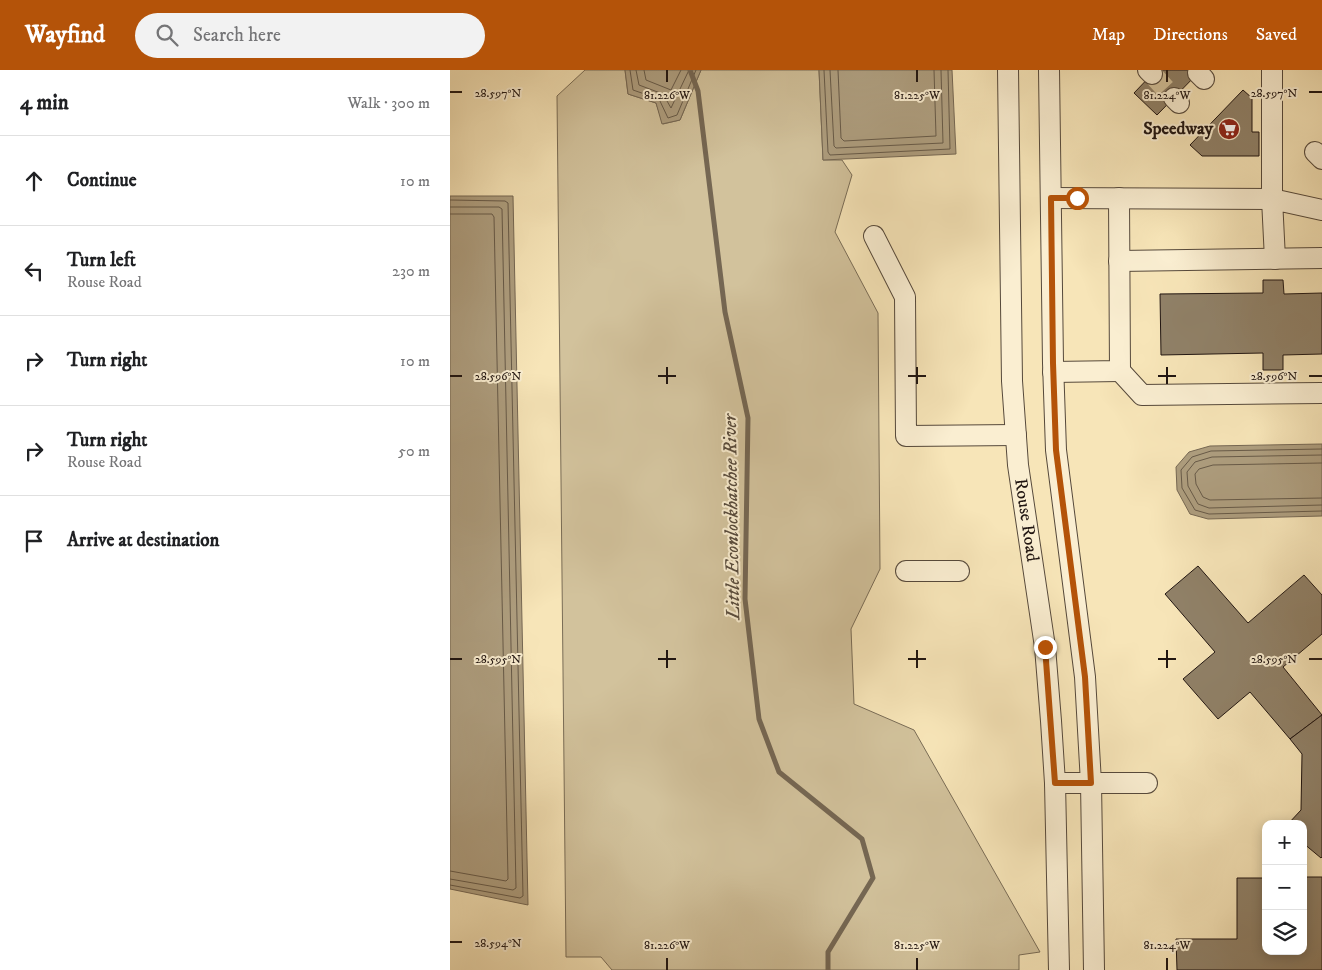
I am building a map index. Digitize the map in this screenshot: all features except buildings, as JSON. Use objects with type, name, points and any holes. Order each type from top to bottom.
[{"type":"street","name":"Rouse Road","points":[[1008,70],[1012,381],[1018,465],[1045,647],[1055,783],[1059,970]]},
{"type":"street","name":"Rouse Road","points":[[1049,70],[1053,372],[1056,450],[1085,677],[1091,783],[1094,970]]},
{"type":"street","points":[[1272,70],[1272,199],[1275,259]]},
{"type":"street","points":[[1051,198],[1272,199],[1318,210]]},
{"type":"street","points":[[1119,198],[1120,371],[1142,395],[1322,393]]},
{"type":"street","points":[[874,236],[905,297],[906,436],[1016,434]]},
{"type":"street","points":[[1119,261],[1322,258]]},
{"type":"street","points":[[1053,372],[1120,371]]},
{"type":"street","points":[[906,571],[959,572]]},
{"type":"street","points":[[1055,783],[1147,783]]},
{"type":"shaded area","points":[[585,70],[625,70],[628,94],[656,103],[663,124],[680,120],[701,70],[819,70],[823,160],[842,160],[852,175],[835,232],[878,313],[880,569],[851,629],[854,704],[914,730],[1040,952],[1019,955],[1019,970],[612,970],[601,957],[566,957],[557,96]]},
{"type":"water","points":[[625,70],[701,70],[680,120],[662,124],[656,103],[628,94]]},
{"type":"water","points":[[819,70],[952,70],[956,154],[823,160]]},
{"type":"water","points":[[450,196],[513,196],[528,905],[450,889]]},
{"type":"water","points":[[1322,444],[1322,516],[1208,519],[1190,514],[1177,490],[1176,467],[1189,452],[1210,446]]},
{"type":"waterway","name":"Little Econlockhatchee River","points":[[690,70],[698,91],[725,312],[748,418],[745,599],[759,719],[779,772],[862,839],[873,878],[828,952],[828,970]]},
{"type":"tunnel","points":[[1152,74],[1174,98]]},
{"type":"place","name":"Speedway","points":[[1229,129]]},
{"type":"route","points":[[1045,647],[1055,783],[1091,783],[1085,677],[1056,450],[1053,363],[1051,198],[1077,198]]}]
